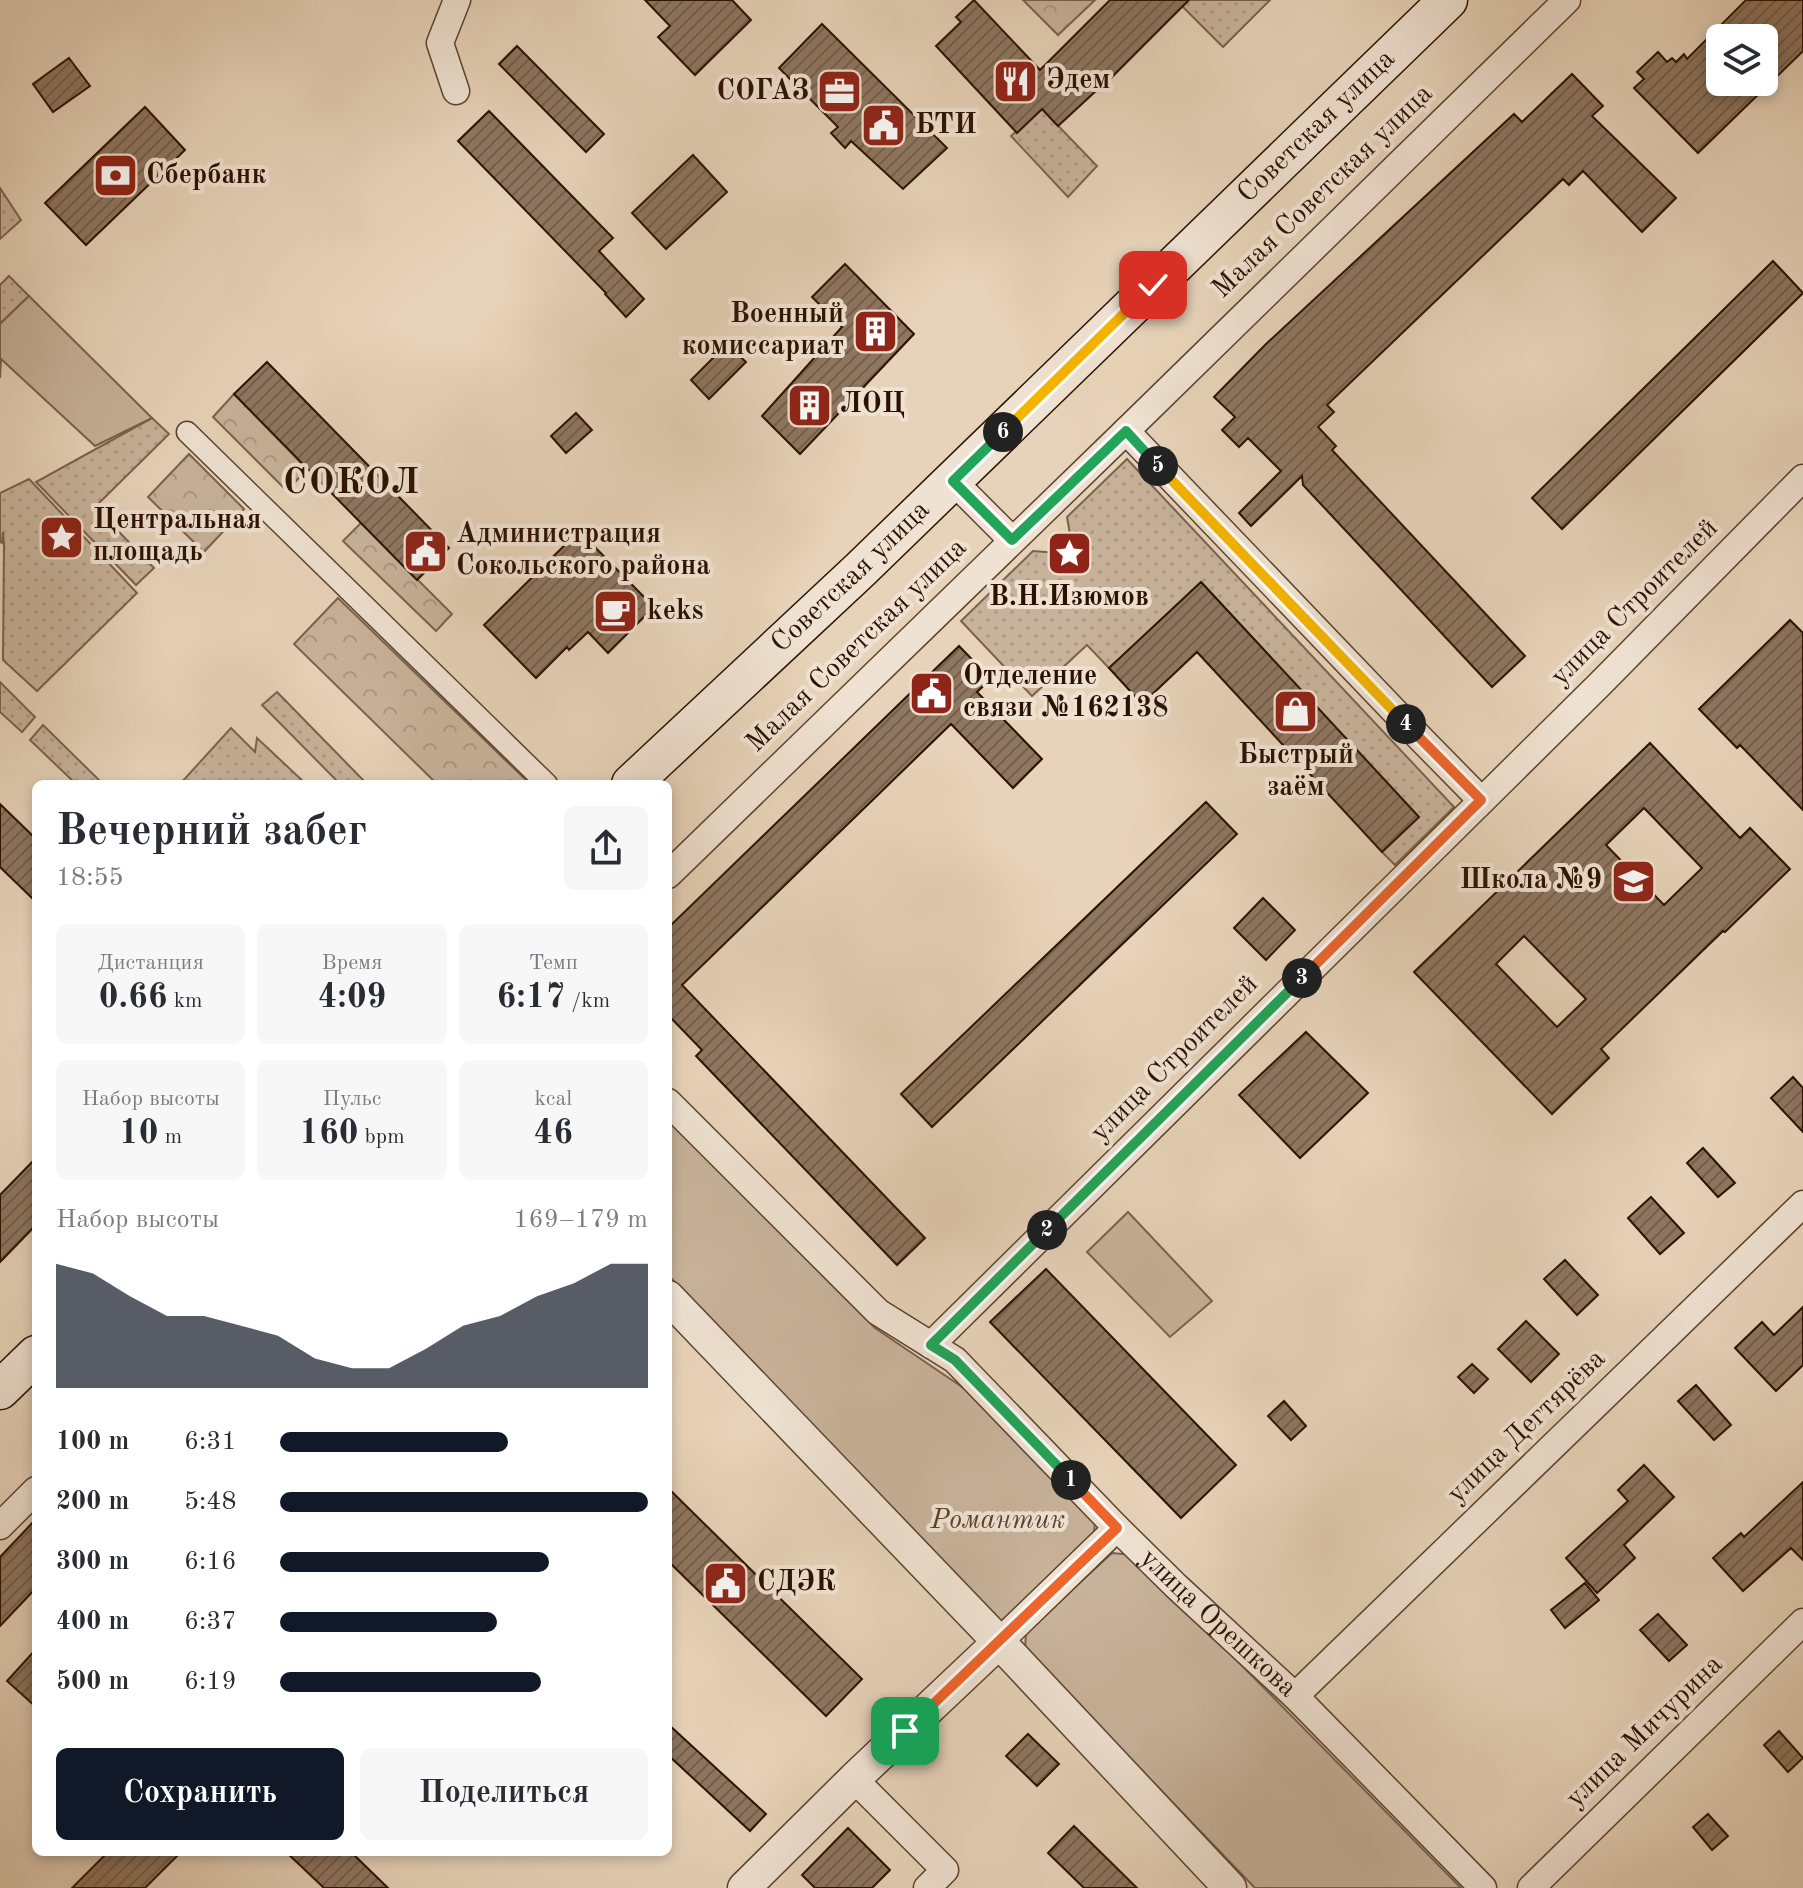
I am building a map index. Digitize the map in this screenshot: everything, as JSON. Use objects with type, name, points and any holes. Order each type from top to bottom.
[{"type":"main road","name":"Советская улица","points":[[635,780],[953,481],[1448,0]]},
{"type":"main road","points":[[0,1390],[32,1359]]},
{"type":"street","points":[[456,91],[440,43],[457,0]]},
{"type":"street","name":"Малая Советская улица","points":[[672,871],[1567,0]]},
{"type":"street","points":[[1126,431],[1481,800]]},
{"type":"street","points":[[187,432],[543,780]]},
{"type":"street","name":"улица Строителей","points":[[931,1345],[1593,692],[1803,478]]},
{"type":"street","points":[[953,481],[1012,540]]},
{"type":"street","name":"улица Орешкова","points":[[672,1106],[878,1312],[955,1360],[1117,1528],[1295,1696],[1483,1888]]},
{"type":"street","name":"улица Дегтярёва","points":[[1295,1696],[1803,1204]]},
{"type":"street","points":[[672,1301],[1230,1888]]},
{"type":"street","points":[[0,1526],[32,1494]]},
{"type":"street","points":[[744,1888],[1117,1528]]},
{"type":"street","name":"улица Мичурина","points":[[1531,1888],[1803,1622]]},
{"type":"street","points":[[854,1779],[945,1870],[927,1888]]},
{"type":"green space","points":[[1023,0],[1095,0],[1058,35]]},
{"type":"green space","points":[[1176,0],[1270,0],[1223,47]]},
{"type":"green space","points":[[1042,109],[1097,166],[1068,197],[1011,136]]},
{"type":"green space","points":[[0,188],[21,220],[0,239]]},
{"type":"green space","points":[[9,276],[29,296],[0,324],[0,285]]},
{"type":"green space","points":[[29,296],[152,418],[95,446],[1,359],[0,378],[0,324]]},
{"type":"green space","points":[[234,394],[307,469],[287,491],[213,417]]},
{"type":"green space","points":[[152,418],[169,434],[95,507],[154,568],[136,585],[36,482]]},
{"type":"green space","points":[[189,454],[244,509],[204,552],[148,497]]},
{"type":"green space","points":[[1127,459],[1454,807],[1395,865],[1382,852],[1419,817],[1202,583],[1109,668],[1087,645],[1032,696],[961,621],[1033,551],[1059,553],[1069,564],[1081,552],[1071,540],[1067,517]]},
{"type":"green space","points":[[29,479],[137,593],[37,691],[3,660],[4,544],[3,532],[0,542],[0,493]]},
{"type":"green space","points":[[361,523],[452,614],[436,631],[343,541]]},
{"type":"green space","points":[[338,598],[526,780],[433,780],[294,644]]},
{"type":"green space","points":[[0,682],[35,717],[22,732],[0,712]]},
{"type":"green space","points":[[277,692],[363,780],[336,780],[262,705]]},
{"type":"green space","points":[[43,725],[99,780],[72,780],[30,740]]},
{"type":"green space","points":[[231,728],[255,752],[257,738],[302,780],[184,780]]},
{"type":"green space","name":"Романтик","points":[[672,1124],[875,1328],[968,1391],[1095,1523],[1093,1540],[1003,1626],[672,1279]]},
{"type":"green space","points":[[1128,1212],[1212,1301],[1170,1337],[1087,1252]]},
{"type":"green space","name":"Романтик","points":[[1112,1553],[1133,1555],[1461,1888],[1255,1888],[1025,1649],[1026,1632]]},
{"type":"building","points":[[645,0],[732,0],[751,20],[695,75],[658,37],[670,26]]},
{"type":"building","points":[[974,0],[1040,70],[1110,0],[1189,0],[1098,91],[1058,126],[1042,109],[1017,133],[936,46],[961,22],[956,17]]},
{"type":"building","points":[[1746,0],[1803,0],[1803,51],[1778,75],[1778,24],[1722,24]]},
{"type":"building","points":[[822,24],[947,148],[903,189],[851,141],[845,148],[831,133],[838,127],[779,68]]},
{"type":"building","points":[[1706,40],[1706,96],[1757,96],[1698,153],[1634,88],[1644,79],[1637,72],[1658,52],[1667,62],[1672,58],[1676,62],[1684,54],[1687,59]]},
{"type":"building","points":[[517,46],[604,134],[586,152],[499,64]]},
{"type":"building","points":[[69,58],[90,86],[53,112],[33,84]]},
{"type":"building","points":[[1572,74],[1603,106],[1592,116],[1676,198],[1642,232],[1583,171],[1569,185],[1563,179],[1327,405],[1334,412],[1318,427],[1336,446],[1332,450],[1525,656],[1492,687],[1303,485],[1302,476],[1251,526],[1239,513],[1281,471],[1248,438],[1239,447],[1222,430],[1235,417],[1214,397],[1266,344],[1514,114],[1522,122]]},
{"type":"building","name":"Сбербанк","points":[[145,107],[185,150],[86,245],[45,203]]},
{"type":"building","points":[[489,111],[613,238],[599,251],[644,299],[626,317],[458,141]]},
{"type":"building","points":[[693,155],[727,192],[666,249],[632,213]]},
{"type":"building","points":[[1773,261],[1803,293],[1562,529],[1532,498]]},
{"type":"building","points":[[845,264],[914,334],[800,454],[762,416],[842,327],[812,297]]},
{"type":"building","points":[[727,344],[746,362],[709,399],[691,380]]},
{"type":"building","points":[[267,362],[449,548],[417,580],[234,394]]},
{"type":"building","points":[[576,413],[592,430],[566,453],[551,436]]},
{"type":"building","points":[[579,531],[654,607],[608,653],[588,632],[569,650],[567,647],[536,678],[484,625]]},
{"type":"building","points":[[1201,582],[1419,817],[1382,852],[1197,652],[1142,704],[1109,668]]},
{"type":"building","points":[[1790,620],[1803,633],[1803,810],[1740,745],[1737,748],[1699,709]]},
{"type":"building","points":[[959,646],[991,679],[977,692],[1042,759],[1013,788],[951,724],[682,985],[925,1238],[897,1265],[696,1056],[702,1050],[672,1019],[672,924]]},
{"type":"building","points":[[1650,743],[1740,838],[1750,828],[1790,869],[1601,1049],[1609,1058],[1552,1114],[1414,972]],"holes":[[[1644,808],[1702,868],[1664,905],[1606,845]],[[1524,936],[1586,999],[1557,1027],[1496,964]]]},
{"type":"building","points":[[1206,802],[1237,834],[932,1127],[901,1094]]},
{"type":"building","points":[[0,804],[32,835],[32,898],[0,867]]},
{"type":"building","points":[[1263,898],[1295,930],[1266,960],[1234,928]]},
{"type":"building","points":[[1306,1032],[1368,1093],[1300,1158],[1239,1095]]},
{"type":"building","points":[[1793,1077],[1803,1088],[1803,1132],[1771,1098]]},
{"type":"building","points":[[1703,1148],[1735,1183],[1718,1197],[1687,1163]]},
{"type":"building","points":[[32,1162],[32,1229],[0,1262],[0,1195]]},
{"type":"building","points":[[1651,1197],[1684,1233],[1660,1254],[1628,1218]]},
{"type":"building","points":[[1565,1260],[1598,1295],[1577,1315],[1544,1279]]},
{"type":"building","points":[[1046,1269],[1236,1465],[1181,1518],[990,1322]]},
{"type":"building","points":[[1803,1307],[1803,1365],[1776,1391],[1735,1348],[1762,1322],[1774,1335]]},
{"type":"building","points":[[1526,1321],[1559,1354],[1531,1382],[1498,1349]]},
{"type":"building","points":[[1472,1364],[1488,1379],[1474,1393],[1458,1377]]},
{"type":"building","points":[[1696,1385],[1731,1425],[1714,1440],[1678,1401]]},
{"type":"building","points":[[1284,1401],[1306,1426],[1291,1440],[1268,1416]]},
{"type":"building","points":[[1644,1465],[1674,1497],[1624,1545],[1635,1558],[1597,1593],[1566,1558],[1628,1501],[1618,1490]]},
{"type":"building","points":[[1803,1482],[1803,1560],[1791,1548],[1743,1591],[1713,1558],[1741,1533],[1744,1537]]},
{"type":"building","points":[[672,1492],[862,1679],[826,1716],[672,1565]]},
{"type":"building","points":[[32,1523],[32,1592],[0,1626],[0,1557]]},
{"type":"building","points":[[1585,1583],[1599,1600],[1565,1628],[1551,1610]]},
{"type":"building","points":[[1658,1614],[1687,1645],[1669,1661],[1640,1630]]},
{"type":"building","points":[[32,1653],[32,1703],[7,1681]]},
{"type":"building","points":[[672,1728],[766,1814],[750,1831],[672,1759]]},
{"type":"building","points":[[1779,1731],[1803,1758],[1788,1772],[1764,1745]]},
{"type":"building","points":[[1028,1734],[1059,1764],[1037,1786],[1006,1756]]},
{"type":"building","points":[[1708,1814],[1728,1836],[1712,1850],[1693,1827]]},
{"type":"building","points":[[1074,1826],[1137,1888],[1084,1888],[1048,1853]]},
{"type":"building","points":[[848,1828],[890,1870],[872,1888],[815,1888],[802,1875]]},
{"type":"building","points":[[104,1856],[177,1856],[145,1888],[72,1888]]},
{"type":"building","points":[[290,1856],[355,1856],[388,1888],[324,1888]]},
{"type":"place","name":"Эдем","points":[[1015,81]]},
{"type":"place","name":"СОГАЗ","points":[[840,92]]},
{"type":"place","name":"БТИ","points":[[884,126]]},
{"type":"place","name":"Сбербанк","points":[[115,176]]},
{"type":"place","name":"Военный комиссариат","points":[[875,331]]},
{"type":"place","name":"ЛОЦ","points":[[809,405]]},
{"type":"place","name":"Центральная площадь","points":[[62,537]]},
{"type":"place","name":"Администрация Сокольского района","points":[[425,551]]},
{"type":"place","name":"В.Н.Изюмов","points":[[1069,553]]},
{"type":"place","name":"keks","points":[[616,612]]},
{"type":"place","name":"Отделение связи №162138","points":[[932,693]]},
{"type":"place","name":"Быстрый заём","points":[[1296,711]]},
{"type":"place","name":"Школа №9","points":[[1633,881]]},
{"type":"place","name":"СДЭК","points":[[726,1583]]},
{"type":"district","name":"СОКОЛ","points":[[352,484]]},
{"type":"route","points":[[905,1731],[1117,1528],[955,1360],[931,1345],[1481,800],[1126,431],[1012,540],[953,481],[1153,285]]}]
